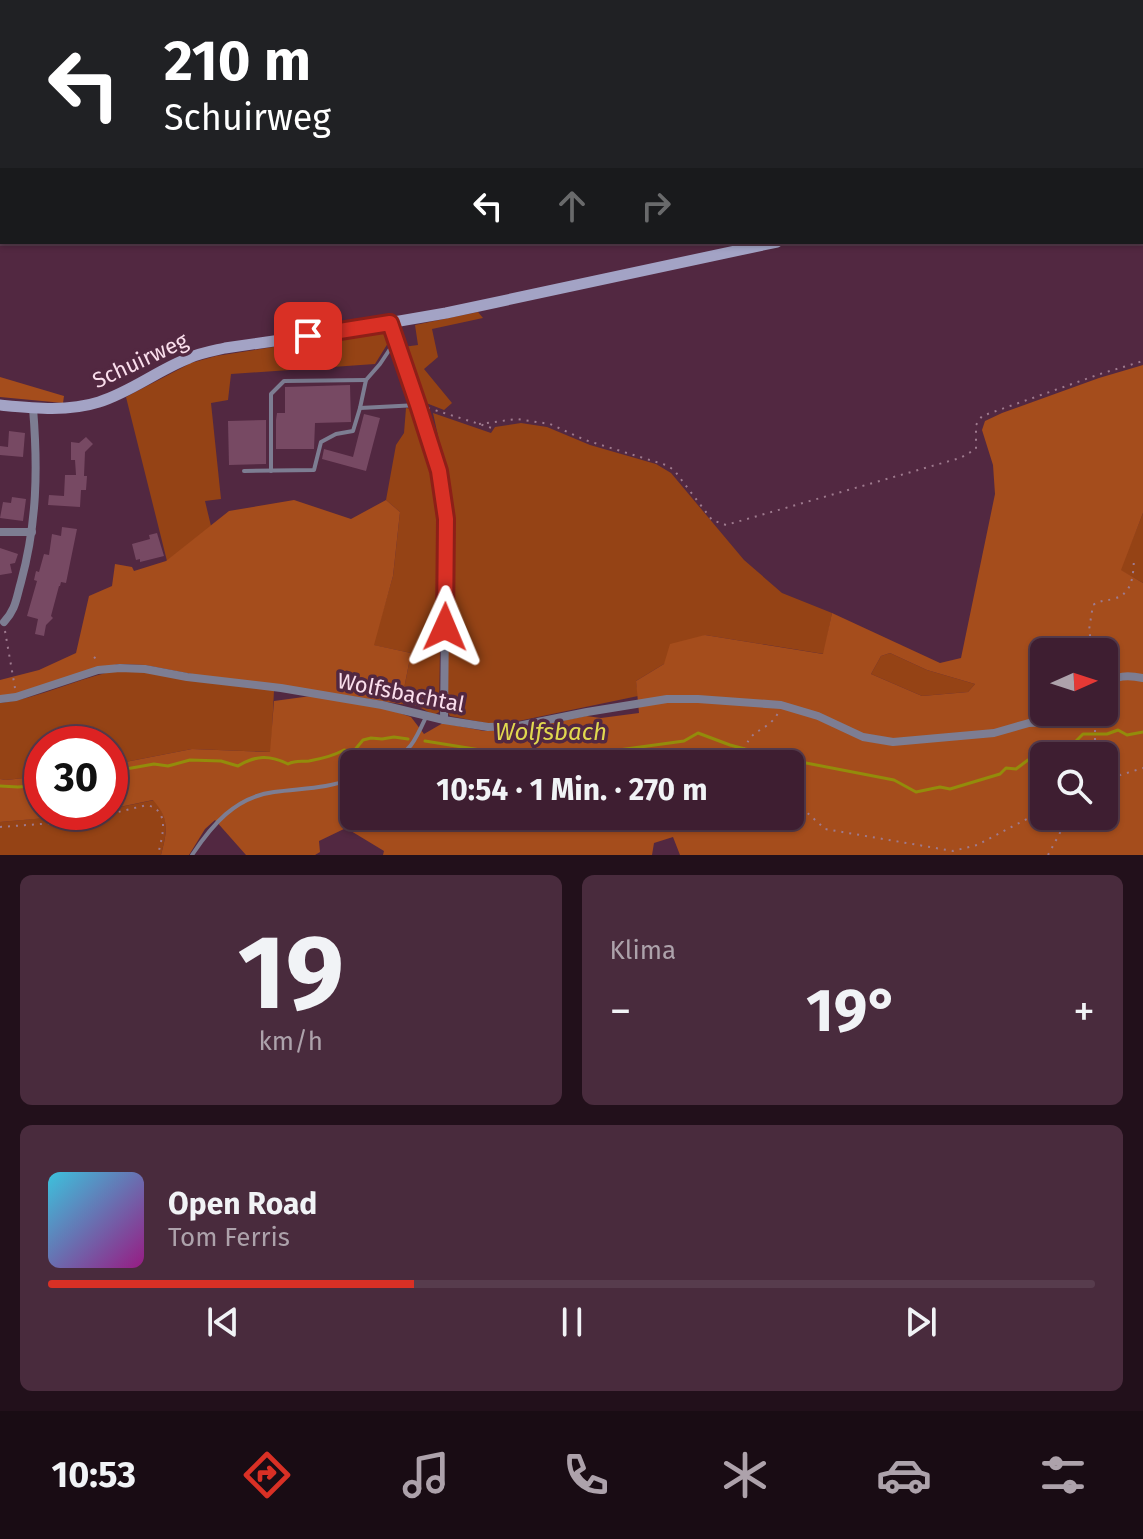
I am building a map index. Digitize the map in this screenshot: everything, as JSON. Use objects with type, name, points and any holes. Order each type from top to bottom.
[{"type":"main road","name":"Schuirweg","points":[[0,405],[65,408],[101,402],[204,352],[390,323],[767,244]]},
{"type":"street","points":[[390,323],[439,471],[446,519],[444,720]]},
{"type":"street","points":[[4,622],[13,613],[32,532],[37,493],[33,408]]},
{"type":"street","points":[[0,532],[32,532]]},
{"type":"street","name":"Wolfsbachtal","points":[[0,699],[16,697],[98,670],[120,668],[295,690],[488,727],[518,726],[667,699],[781,705],[818,716],[863,737],[893,742],[994,733],[1030,723]]},
{"type":"street","points":[[1118,677],[1128,675],[1143,678]]},
{"type":"lane","points":[[244,471],[314,470],[321,442],[336,434],[353,431],[366,380],[395,341]]},
{"type":"lane","points":[[271,471],[271,394],[284,381],[366,380]]},
{"type":"lane","points":[[360,408],[418,405]]},
{"type":"lane","points":[[408,750],[426,717]]},
{"type":"lane","points":[[192,855],[220,817],[252,798],[340,782]]},
{"type":"path","points":[[479,424],[517,419],[550,424],[585,440],[666,465],[674,470],[712,520],[726,525],[960,458],[976,449],[976,425],[982,416],[1143,361]]},
{"type":"path","points":[[418,405],[492,428]]},
{"type":"path","points":[[1090,638],[1093,605],[1102,600],[1116,599],[1127,590],[1133,582],[1134,559]]},
{"type":"path","points":[[4,622],[16,697]]},
{"type":"path","points":[[94,657],[101,663]]},
{"type":"path","points":[[746,750],[754,733],[770,724],[781,705]]},
{"type":"path","points":[[1118,776],[1143,768]]},
{"type":"path","points":[[0,827],[81,821],[147,805],[155,807],[163,816],[164,832],[158,855]]},
{"type":"path","points":[[804,810],[825,829],[953,851],[977,845],[1030,817]]},
{"type":"path","points":[[1048,855],[1061,830]]},
{"type":"shaded area","points":[[478,312],[483,318],[432,329],[438,357],[424,369],[452,403],[444,410],[421,401],[403,347],[418,345],[415,325]]},
{"type":"shaded area","points":[[383,330],[388,343],[375,364],[231,374],[228,400],[211,403],[221,499],[205,501],[211,526],[167,561],[126,397],[191,363],[216,356]]},
{"type":"shaded area","points":[[1143,365],[1143,513],[1121,570],[1143,583],[1143,855],[680,855],[673,837],[654,843],[652,855],[383,855],[384,851],[349,830],[804,830],[804,750],[340,750],[342,830],[319,841],[320,852],[315,855],[246,855],[215,820],[205,829],[189,855],[161,855],[166,826],[162,813],[153,800],[128,805],[128,761],[192,749],[270,752],[274,701],[311,696],[385,708],[411,717],[424,734],[443,723],[484,731],[517,730],[586,716],[601,718],[639,713],[636,681],[664,664],[670,644],[705,635],[823,654],[832,613],[940,663],[961,658],[995,494],[993,465],[982,430],[985,421]],"holes":[[[890,653],[927,670],[975,684],[968,692],[922,696],[871,674],[881,656]]]},
{"type":"shaded area","points":[[0,377],[64,396],[63,403],[0,397]]},
{"type":"shaded area","points":[[406,408],[413,409],[419,415],[437,475],[442,519],[439,712],[434,715],[417,706],[401,704],[411,653],[373,645],[393,576],[400,512],[386,500],[396,445],[404,433]]},
{"type":"shaded area","points":[[433,413],[491,433],[495,427],[521,423],[547,427],[590,445],[656,464],[671,473],[744,560],[782,593],[832,613],[824,654],[705,635],[636,681],[638,696],[509,723],[491,724],[450,716],[446,710],[449,519],[446,473]]},
{"type":"shaded area","points":[[294,500],[351,519],[386,500],[400,512],[393,576],[374,645],[411,653],[401,704],[145,665],[118,664],[24,693],[0,696],[0,680],[39,670],[76,653],[89,596],[112,586],[115,564],[132,567],[134,571],[166,561],[229,511]]},
{"type":"shaded area","points":[[1143,513],[1143,583],[1120,570]]},
{"type":"shaded area","points":[[890,653],[927,670],[975,684],[968,692],[922,696],[871,674],[881,656]]},
{"type":"shaded area","points":[[120,670],[144,671],[274,690],[271,752],[192,749],[128,761],[128,726],[24,726],[24,778],[0,779],[0,703],[31,697]]},
{"type":"shaded area","points":[[24,778],[24,820],[0,822],[0,779]]},
{"type":"shaded area","points":[[154,800],[163,813],[166,826],[161,855],[0,855],[0,822],[24,820],[24,830],[128,830],[128,805]]},
{"type":"building","points":[[350,385],[351,422],[315,423],[314,449],[276,449],[277,413],[285,413],[285,387]]},
{"type":"building","points":[[364,414],[380,418],[366,471],[322,459],[324,449],[353,457]]},
{"type":"building","points":[[266,420],[266,464],[229,465],[228,421]]},
{"type":"building","points":[[9,431],[25,433],[23,457],[0,455],[0,446],[8,447]]},
{"type":"building","points":[[86,437],[93,444],[85,452],[86,490],[81,490],[80,507],[48,505],[49,495],[64,496],[65,475],[76,475],[75,460],[71,460],[71,442],[79,443]]},
{"type":"building","points":[[12,497],[26,499],[23,521],[0,518],[3,502],[11,503]]},
{"type":"building","points":[[62,527],[77,529],[66,583],[61,582],[59,586],[53,618],[46,625],[44,636],[35,634],[38,619],[27,616],[37,581],[34,580],[36,571],[39,572],[44,554],[49,555],[52,534],[61,536]]},
{"type":"building","points":[[157,533],[164,556],[140,562],[140,559],[136,560],[132,544],[150,539],[149,535]]},
{"type":"building","points":[[0,548],[18,554],[15,563],[10,564],[12,573],[0,575]]},
{"type":"waterway","name":"Wolfsbach","points":[[1075,742],[1083,734],[1107,734],[1118,730],[1127,735],[1143,732]]},
{"type":"waterway","name":"Wolfsbach","points":[[425,741],[511,755],[604,752],[684,741],[698,733],[775,757],[894,780],[916,792],[940,787],[950,789],[1000,774],[1006,768],[1016,769],[1030,760]]},
{"type":"waterway","name":"Wolfsbach","points":[[128,769],[154,764],[168,766],[190,760],[221,761],[238,766],[263,758],[288,764],[318,759],[344,750],[353,752],[363,740],[371,738],[408,739]]},
{"type":"waterway","name":"Wolfsbach","points":[[0,786],[24,786]]},
{"type":"route","points":[[308,336],[390,323],[439,471],[446,519],[445,627]]}]
